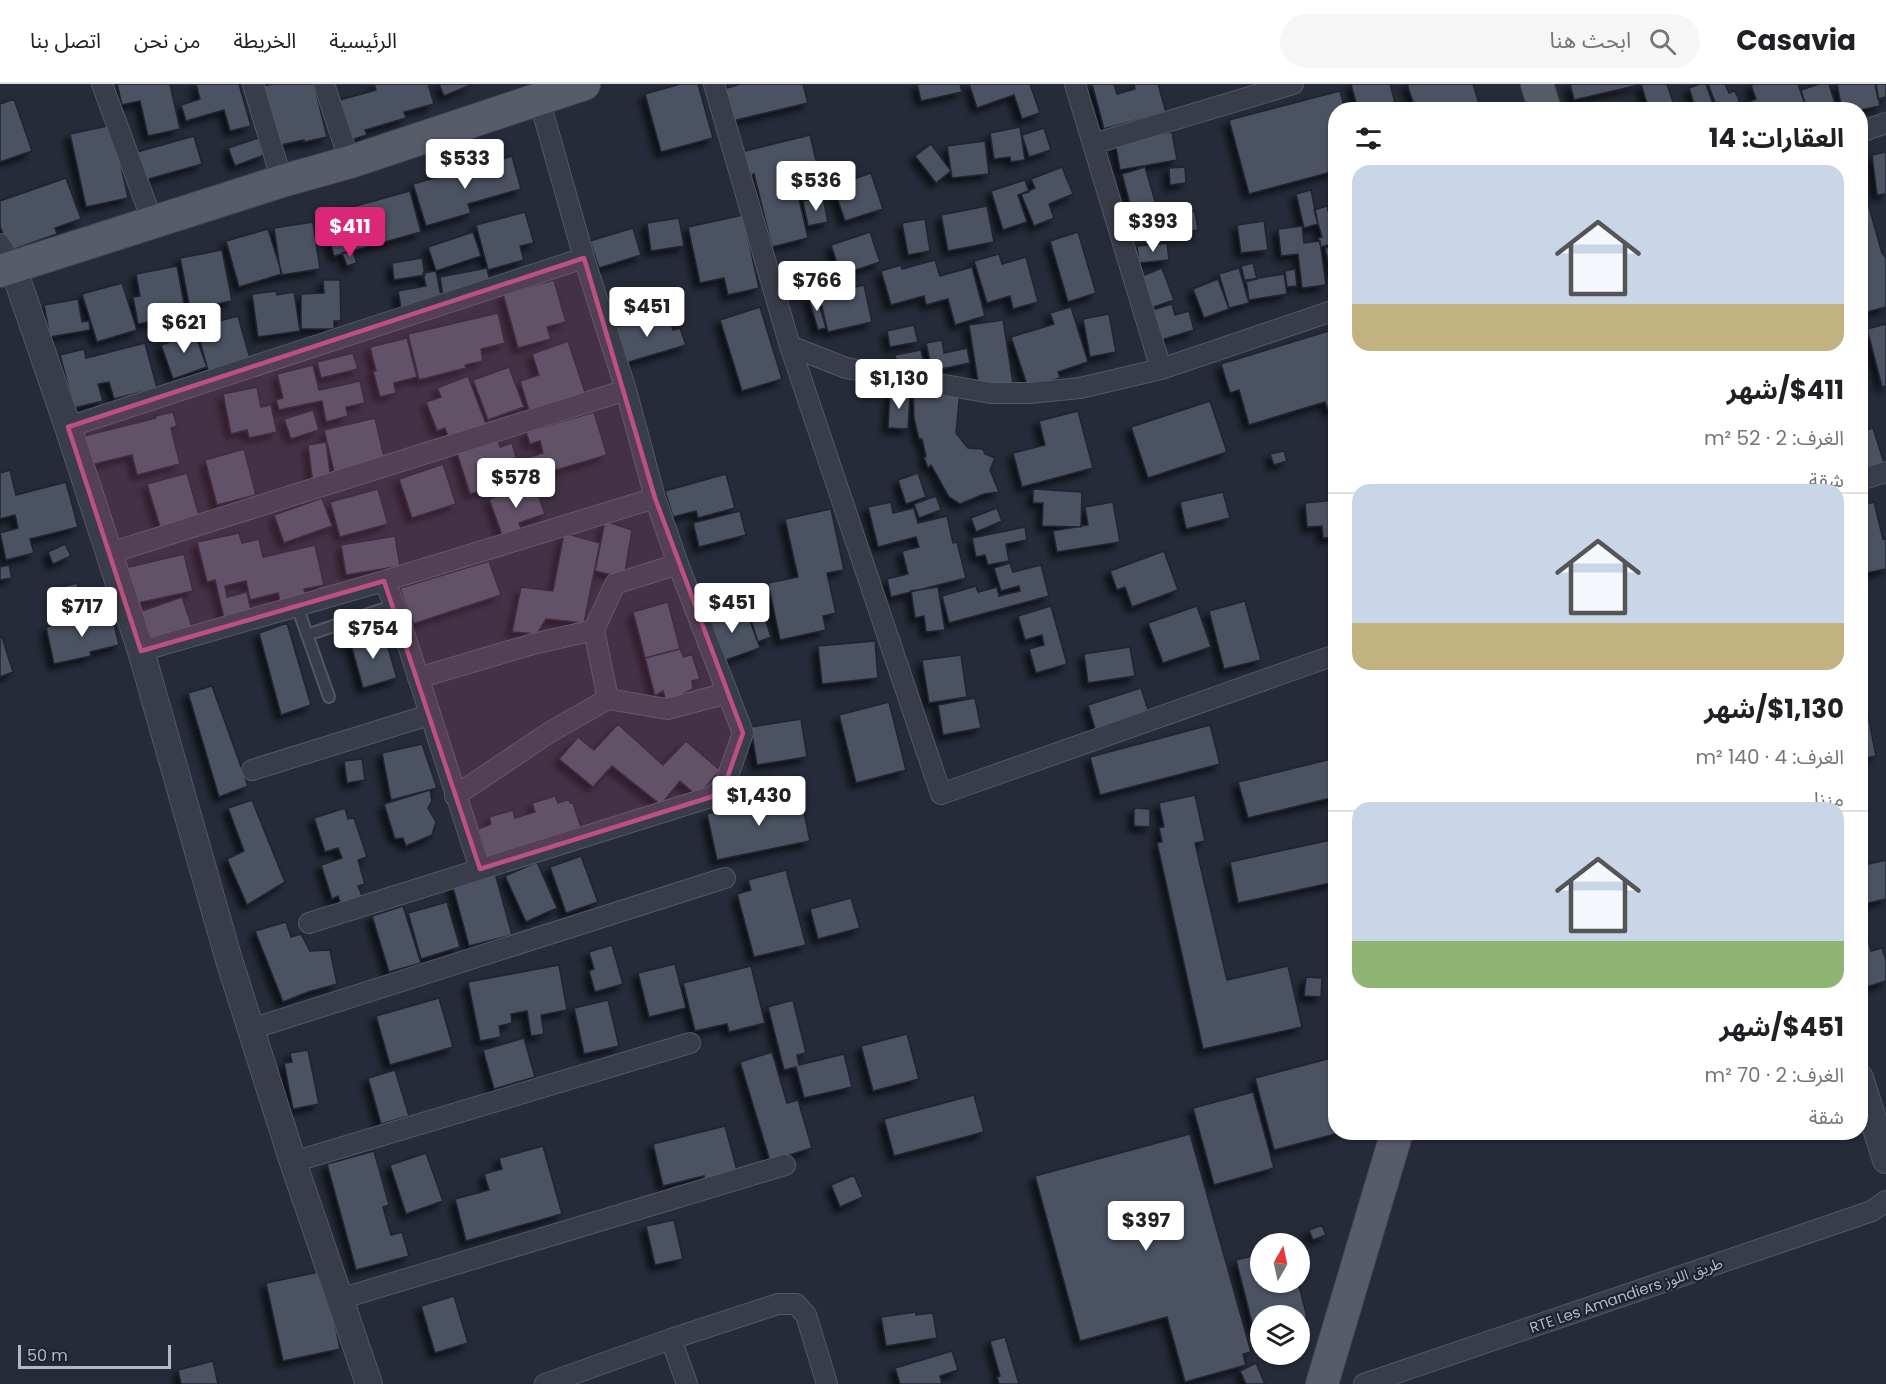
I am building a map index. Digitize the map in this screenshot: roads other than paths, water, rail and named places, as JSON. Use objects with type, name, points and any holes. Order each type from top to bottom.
[{"type":"main road","points":[[4,261],[153,223],[350,162],[584,84]]},
{"type":"main road","points":[[1537,84],[1543,102]]},
{"type":"main road","points":[[1322,1384],[1395,1140]]},
{"type":"street","points":[[102,84],[153,223]]},
{"type":"street","points":[[253,84],[282,182]]},
{"type":"street","points":[[324,84],[350,162]]},
{"type":"street","points":[[714,84],[790,346],[941,794],[1328,657]]},
{"type":"street","points":[[1075,84],[1161,369]]},
{"type":"street","points":[[1093,144],[1293,84]]},
{"type":"street","points":[[309,923],[711,797],[724,787],[742,733],[655,498],[626,390],[584,258],[539,99]]},
{"type":"street","points":[[1868,129],[1886,123]]},
{"type":"street","points":[[68,427],[584,258]]},
{"type":"street","points":[[4,261],[68,427],[110,553],[141,651],[229,960],[293,1162],[340,1299],[362,1382]]},
{"type":"street","points":[[790,346],[846,368],[991,393],[1029,393],[1080,388],[1161,369],[1328,312]]},
{"type":"street","points":[[110,553],[626,390]]},
{"type":"street","points":[[1868,478],[1886,472]]},
{"type":"street","points":[[141,651],[384,581],[655,498]]},
{"type":"street","points":[[608,699],[594,630],[610,591],[615,584],[678,564]]},
{"type":"street","points":[[384,581],[395,605],[480,869]]},
{"type":"street","points":[[418,678],[533,644],[594,630]]},
{"type":"street","points":[[455,796],[550,732],[608,699],[667,709],[728,693]]},
{"type":"street","points":[[252,770],[429,715]]},
{"type":"street","points":[[251,1029],[725,878]]},
{"type":"street","points":[[293,1162],[690,1043]]},
{"type":"street","points":[[1868,1103],[1886,1160]]},
{"type":"street","points":[[340,1299],[785,1165]]},
{"type":"street","name":"RTE Les Amandiers طريق اللوز","points":[[1364,1384],[1872,1211],[1886,1201]]},
{"type":"street","points":[[552,1383],[671,1339],[778,1304],[796,1304],[806,1315],[827,1384]]},
{"type":"street","points":[[671,1339],[687,1384]]},
{"type":"lane","points":[[307,634],[395,605]]},
{"type":"lane","points":[[297,606],[329,697]]}]
